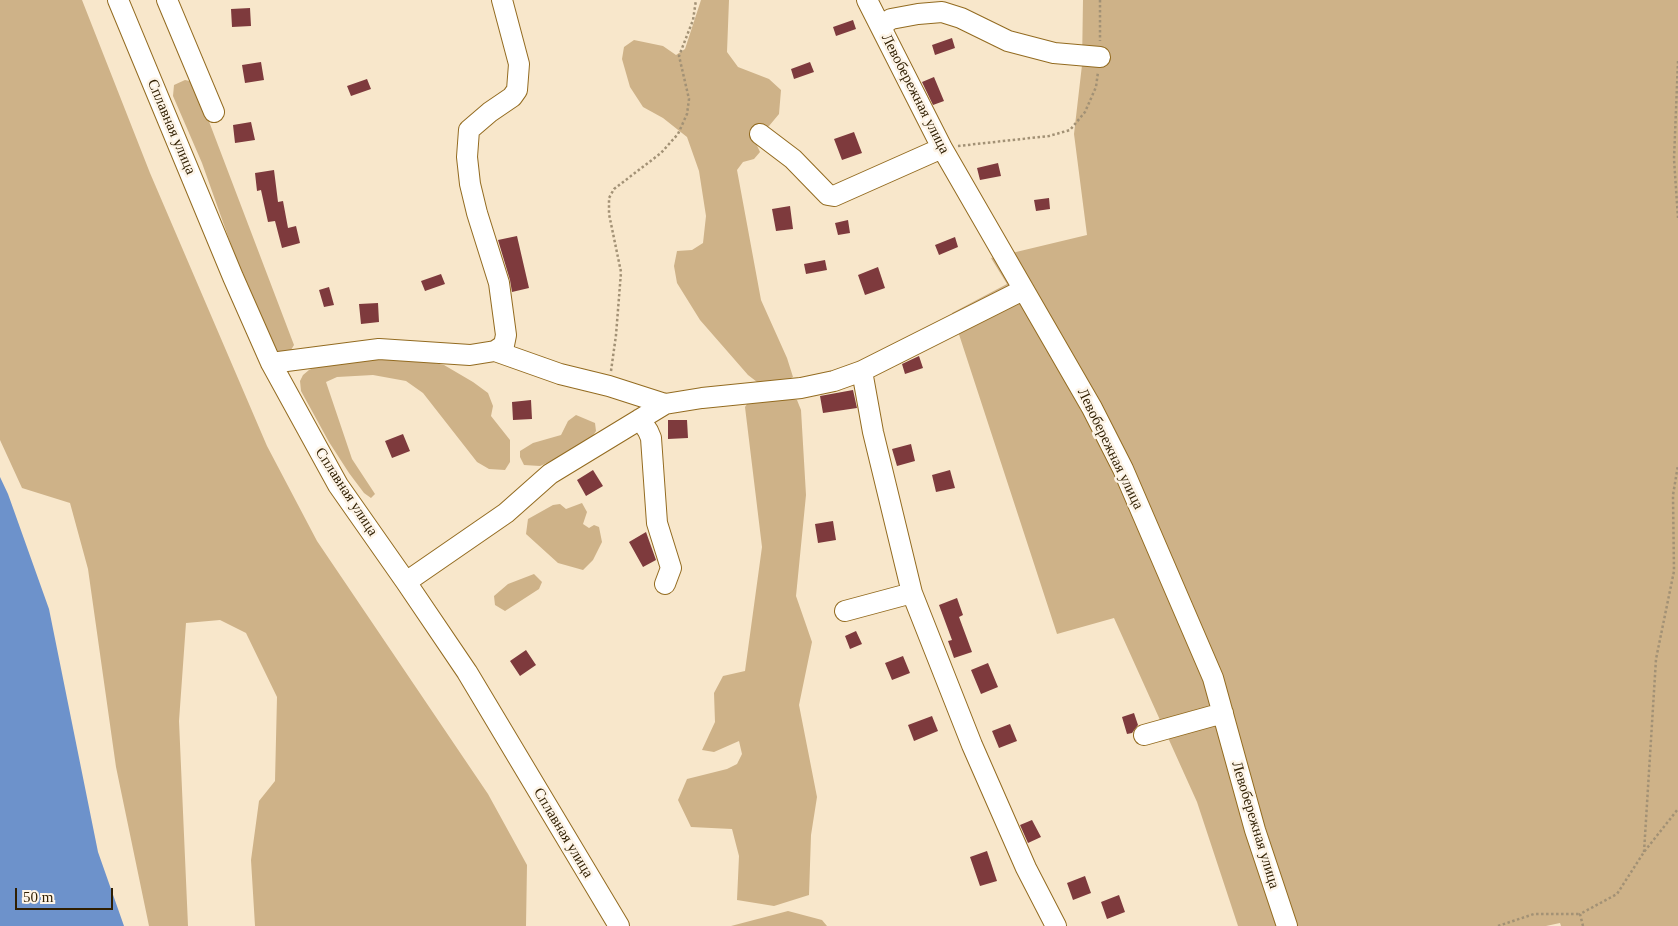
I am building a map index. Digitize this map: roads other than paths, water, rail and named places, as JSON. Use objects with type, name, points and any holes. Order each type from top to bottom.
[{"type":"street","name":"Сплавная улица","points":[[118,0],[233,278],[271,363],[338,485],[467,672],[619,926]]},
{"type":"street","points":[[167,0],[214,112]]},
{"type":"street","points":[[271,363],[379,349],[470,355],[496,351],[504,345],[506,335],[499,283],[477,213],[466,157],[469,130],[512,97],[517,90],[519,64],[502,0]]},
{"type":"street","name":"Левобережная улица","points":[[867,0],[942,148],[1092,408],[1122,469],[1213,678],[1255,830],[1287,926]]},
{"type":"street","points":[[881,26],[890,19],[942,12],[961,18],[1008,41],[1054,53],[1100,57]]},
{"type":"street","points":[[760,134],[793,159],[828,195],[834,196],[942,148]]},
{"type":"street","points":[[406,582],[506,513],[550,474],[665,404],[711,397],[801,388],[834,381],[862,371],[1023,290]]},
{"type":"street","points":[[496,351],[560,374],[609,386],[665,404]]},
{"type":"street","points":[[862,371],[873,432],[912,593],[972,745],[1026,868],[1056,926]]},
{"type":"street","points":[[640,419],[650,438],[657,523],[671,568],[665,584]]},
{"type":"street","points":[[845,611],[912,593]]},
{"type":"street","points":[[1144,735],[1223,714]]},
{"type":"water","points":[[0,477],[8,494],[49,609],[98,852],[124,926],[0,926]]}]
